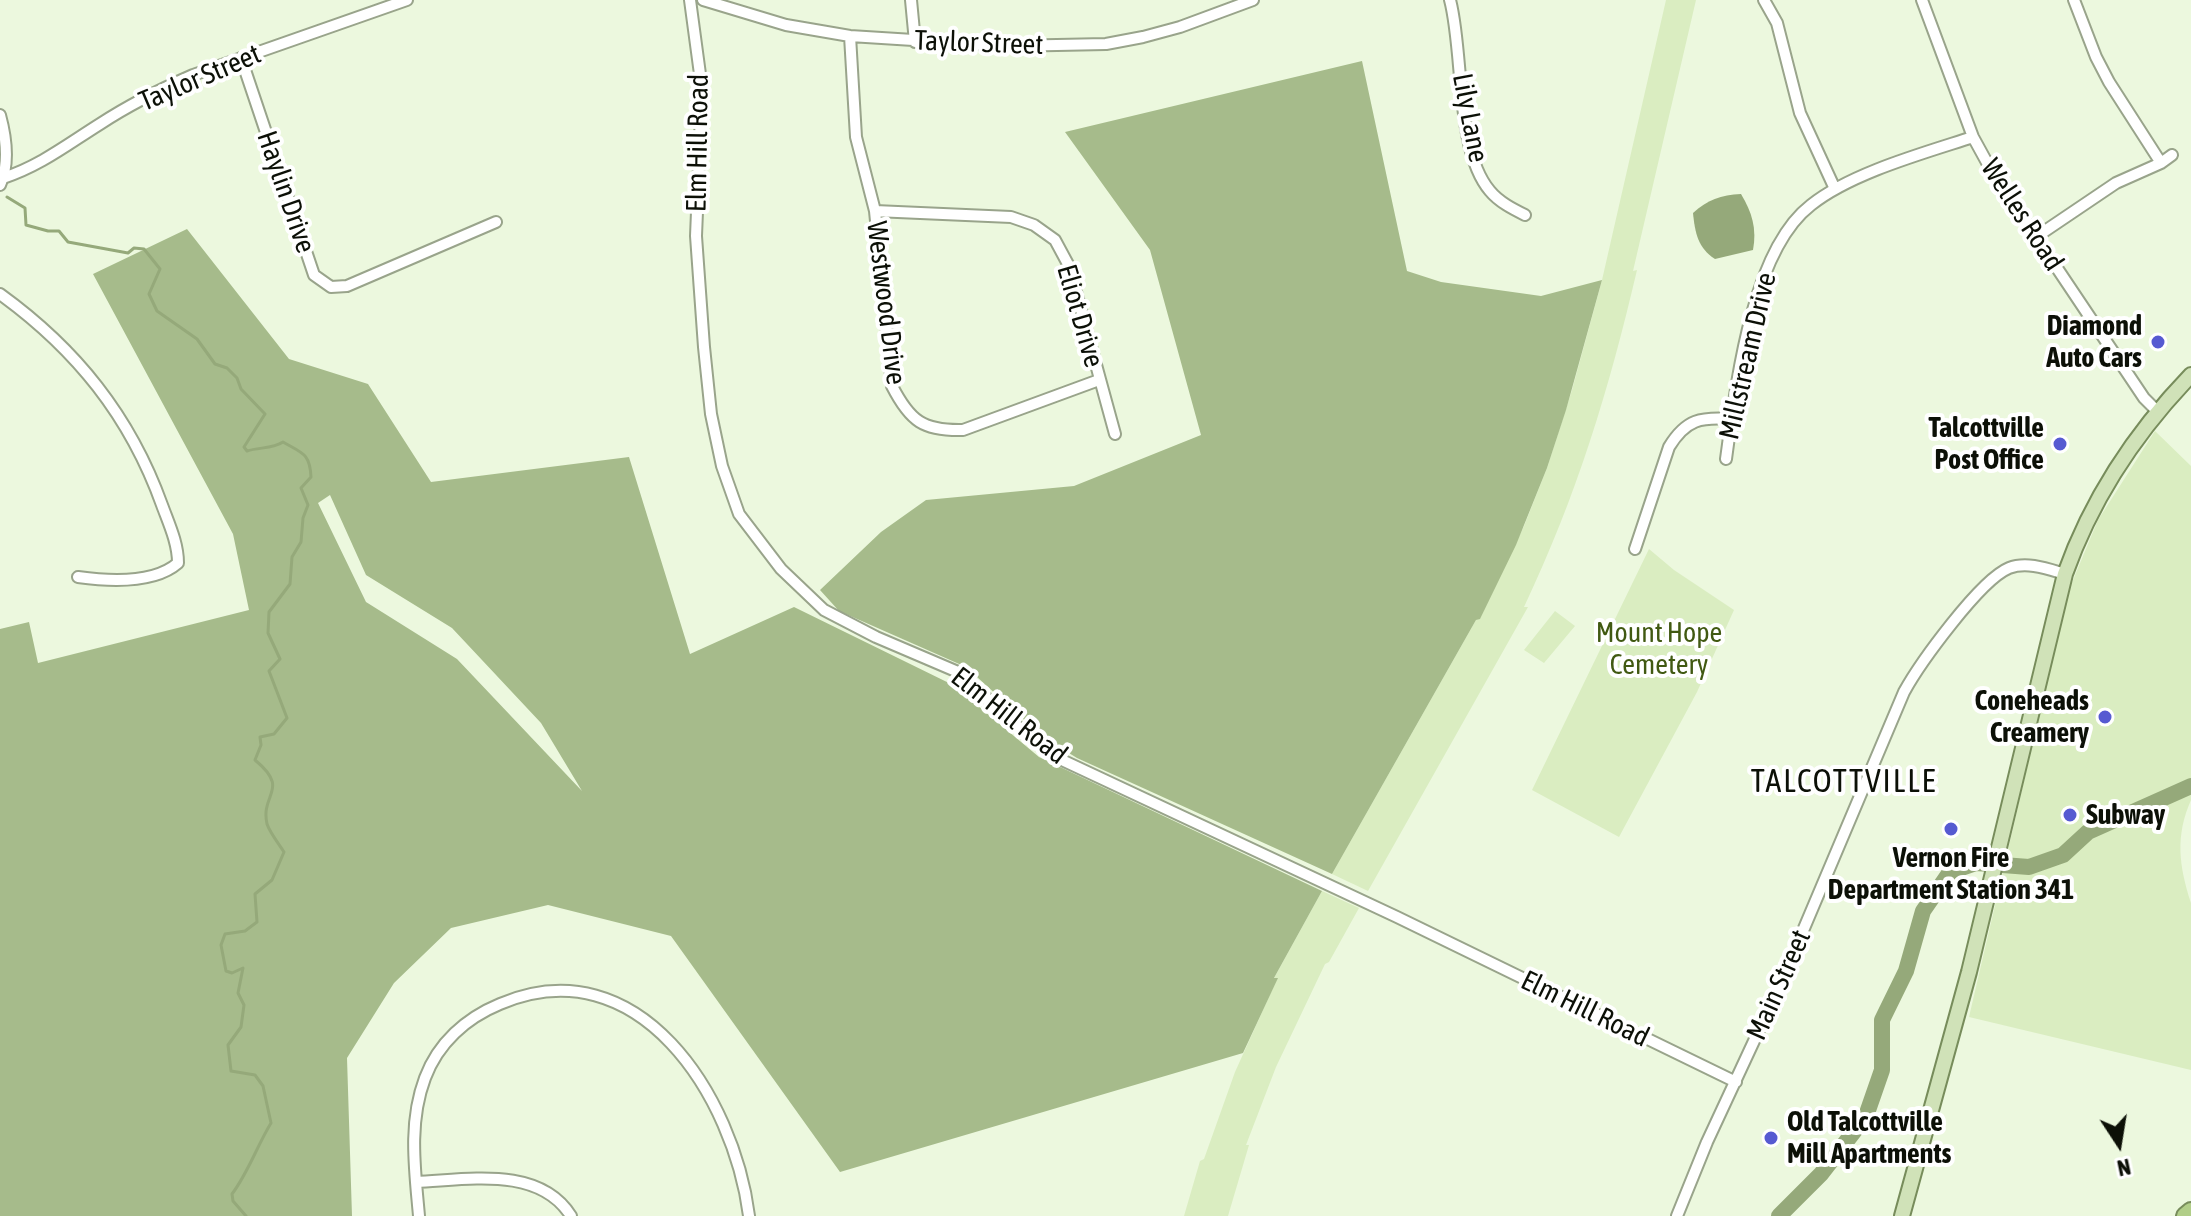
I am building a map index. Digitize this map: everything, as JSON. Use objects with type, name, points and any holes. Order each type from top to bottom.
[{"type":"highway","points":[[2185,1216],[2191,1211]]},
{"type":"main road","points":[[1902,1216],[1955,1027],[2065,574],[2105,485],[2157,411],[2191,375]]},
{"type":"street","name":"Taylor Street","points":[[2,181],[29,170],[101,123],[162,89],[407,0]]},
{"type":"street","name":"Elm Hill Road","points":[[690,0],[702,89],[696,236],[711,414],[722,466],[739,514],[781,569],[824,610],[847,624],[958,672],[1026,734],[1064,761],[1376,907],[1736,1082]]},
{"type":"street","name":"Taylor Street","points":[[703,0],[755,17],[850,36],[1008,46],[1106,44],[1180,27],[1253,0]]},
{"type":"street","points":[[911,0],[915,42]]},
{"type":"street","name":"Lily Lane","points":[[1450,0],[1455,18],[1464,115],[1480,176],[1503,203],[1525,215]]},
{"type":"street","points":[[1764,0],[1777,23],[1800,113],[1835,189]]},
{"type":"street","name":"Welles Road","points":[[1922,0],[1973,137],[1990,168],[2144,398],[2157,411]]},
{"type":"street","points":[[2074,0],[2109,82],[2161,163]]},
{"type":"street","name":"Westwood Drive","points":[[850,36],[856,137],[875,211],[892,386],[903,409],[918,422],[940,430],[963,430],[1099,380]]},
{"type":"street","name":"Haylin Drive","points":[[241,58],[314,275],[331,287],[347,286],[496,222]]},
{"type":"street","points":[[0,115],[5,136],[2,181]]},
{"type":"street","name":"Millstream Drive","points":[[1726,459],[1731,419],[1761,280],[1774,249],[1790,225],[1810,205],[1835,189],[1973,137]]},
{"type":"street","points":[[2036,237],[2116,183],[2172,155]]},
{"type":"street","name":"Eliot Drive","points":[[875,211],[1011,217],[1034,225],[1055,240],[1069,266],[1115,434]]},
{"type":"street","points":[[0,294],[56,338],[118,413],[151,475],[178,550],[178,563],[170,570],[113,582],[78,577]]},
{"type":"street","points":[[1635,549],[1669,447],[1678,432],[1693,421],[1731,419]]},
{"type":"street","name":"Main Street","points":[[1677,1216],[1904,692],[1920,665],[1974,599],[1995,577],[2009,568],[2023,565],[2065,574]]},
{"type":"street","points":[[419,1216],[413,1138],[425,1078],[439,1051],[459,1028],[482,1011],[516,997],[569,989],[602,996],[651,1024],[691,1069],[710,1095],[733,1148],[746,1191],[749,1216]]},
{"type":"street","points":[[416,1182],[518,1181],[548,1193],[571,1216]]},
{"type":"green space","points":[[1666,0],[1696,0],[1633,271],[1637,270],[1590,442],[1560,524],[1524,607],[1528,607],[1368,891],[1332,874],[1476,620],[1480,618],[1524,526],[1547,468],[1602,280]]},
{"type":"green space","points":[[2155,431],[2191,466],[2191,800],[2180,851],[2191,903],[2191,1070],[1969,1017],[2068,592],[2098,520]]},
{"type":"green space","name":"Mount Hope Cemetery","points":[[1649,549],[1674,570],[1734,610],[1697,692],[1619,837],[1532,790]]},
{"type":"green space","points":[[1555,611],[1575,626],[1544,663],[1524,650]]},
{"type":"green space","points":[[1322,891],[1359,908],[1325,964],[1276,1067],[1246,1145],[1249,1145],[1228,1216],[1184,1216],[1200,1161],[1204,1159],[1235,1072],[1277,979],[1273,980]]},
{"type":"shaded area","points":[[1362,61],[1407,271],[1441,282],[1541,296],[1602,280],[1566,410],[1516,545],[1480,619],[1476,620],[1332,874],[1077,758],[1043,737],[966,667],[839,611],[820,590],[881,532],[926,500],[1074,486],[1201,435],[1150,250],[1065,132]]},
{"type":"shaded area","points":[[1741,194],[1753,221],[1753,250],[1715,259],[1698,239],[1693,213],[1715,199]]},
{"type":"shaded area","points":[[187,229],[289,359],[368,384],[431,482],[629,457],[690,654],[794,607],[953,685],[1039,757],[1322,891],[1274,978],[1278,978],[1243,1053],[840,1172],[671,936],[548,905],[451,928],[394,983],[347,1058],[352,1216],[0,1216],[0,629],[29,622],[38,663],[249,610],[233,534],[93,274]],"holes":[[[330,495],[366,575],[452,628],[541,723],[582,791],[457,659],[366,602],[318,503]]]},
{"type":"waterway","points":[[7,197],[25,208],[26,225],[59,231],[68,242],[128,253],[134,248],[144,249],[160,269],[149,294],[157,311],[197,339],[215,364],[227,368],[237,378],[241,389],[265,414],[244,447],[247,451],[283,442],[304,455],[309,463],[311,477],[301,488],[308,505],[303,518],[301,542],[292,557],[290,584],[269,612],[268,633],[280,659],[269,671],[287,718],[274,734],[260,737],[261,745],[255,760],[271,778],[273,785],[267,805],[267,824],[284,852],[272,880],[255,894],[257,922],[245,931],[225,934],[221,945],[226,971],[232,973],[243,968],[238,993],[244,1005],[241,1027],[228,1045],[231,1071],[255,1075],[263,1086],[271,1123],[232,1194],[233,1201],[246,1216]]},
{"type":"waterway","points":[[1779,1216],[1821,1174],[1866,1116],[1882,1070],[1882,1020],[1906,971],[1923,911],[1950,872],[1976,863],[2029,867],[2063,855],[2088,832],[2191,786]]},
{"type":"place","name":"Diamond Auto Cars","points":[[2158,342]]},
{"type":"place","name":"Talcottville Post Office","points":[[2060,444]]},
{"type":"place","name":"Coneheads Creamery","points":[[2105,717]]},
{"type":"place","name":"Subway","points":[[2070,815]]},
{"type":"place","name":"Vernon Fire Department Station 341","points":[[1951,829]]},
{"type":"place","name":"Old Talcottville Mill Apartments","points":[[1771,1138]]},
{"type":"district","name":"TALCOTTVILLE","points":[[1844,782]]}]
